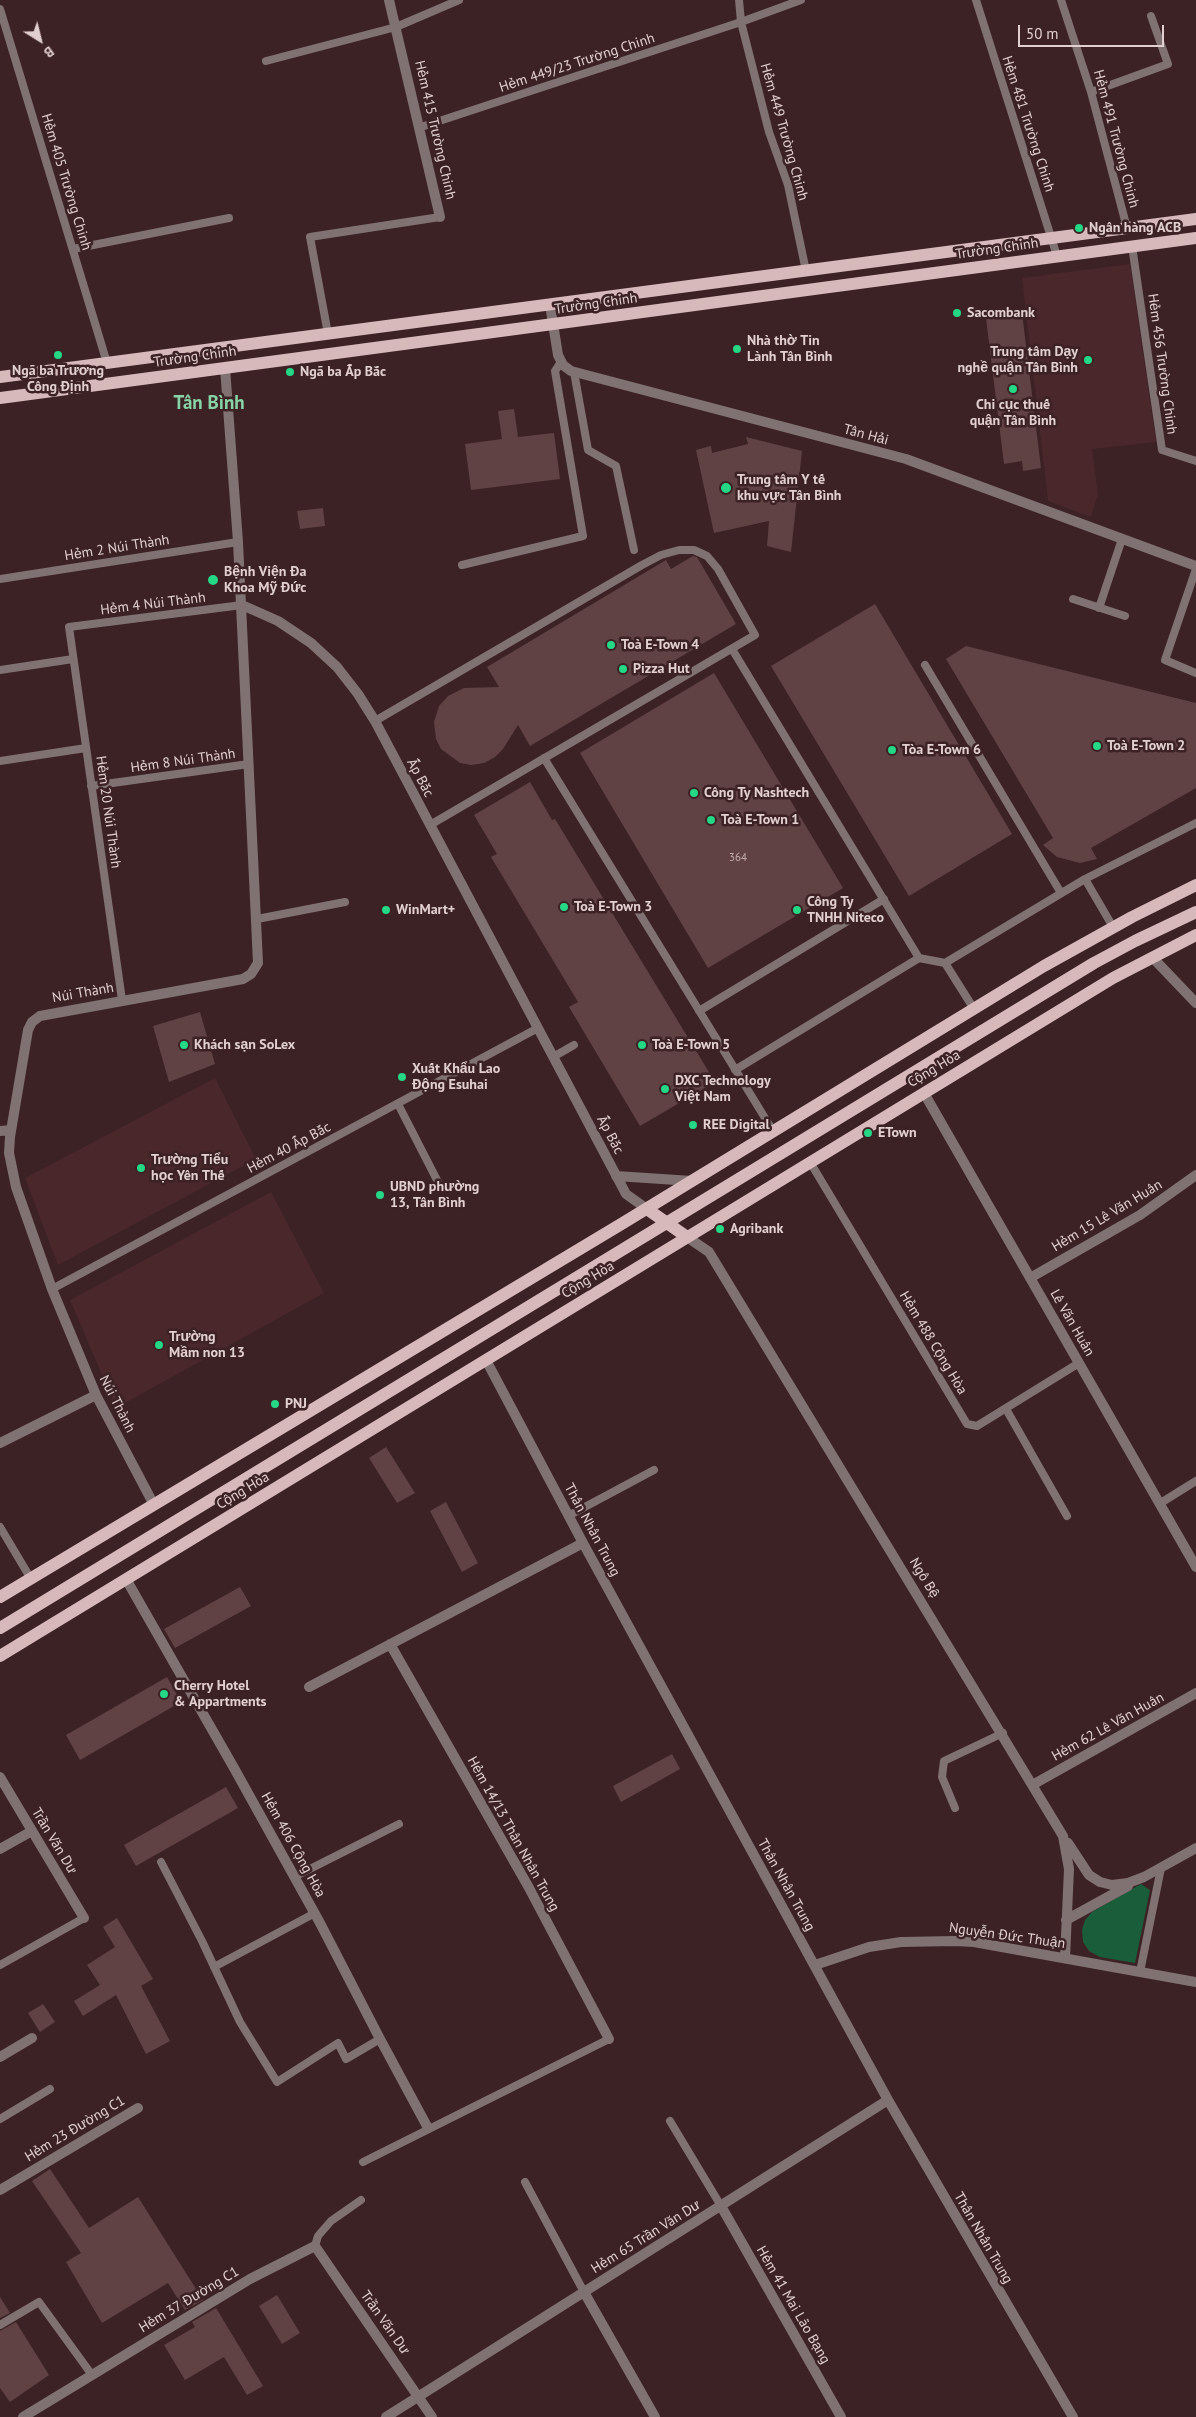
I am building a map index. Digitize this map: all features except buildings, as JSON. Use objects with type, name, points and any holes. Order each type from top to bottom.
[{"type":"main road","name":"Trường Chinh","points":[[0,377],[1196,219]]},
{"type":"main road","name":"Trường Chinh","points":[[0,398],[1196,238]]},
{"type":"main road","points":[[222,348],[225,368]]},
{"type":"main road","points":[[0,1597],[647,1209],[974,1009],[1114,927],[1196,885]]},
{"type":"main road","name":"Cộng Hòa","points":[[0,1628],[1094,963],[1135,940],[1196,912]]},
{"type":"main road","name":"Cộng Hòa","points":[[0,1656],[1113,978],[1196,935]]},
{"type":"main road","points":[[647,1209],[687,1237]]},
{"type":"street","name":"Hẻm 415 Trường Chinh","points":[[389,0],[440,217]]},
{"type":"street","points":[[1127,228],[1132,246]]},
{"type":"street","points":[[550,305],[558,355],[561,362]]},
{"type":"street","name":"Tân Hải","points":[[561,362],[568,370],[574,372],[906,460],[1196,568]]},
{"type":"street","points":[[225,368],[242,605]]},
{"type":"street","name":"Ấp Bắc","points":[[242,605],[295,632],[325,655],[348,680],[375,721],[626,1194],[647,1209]]},
{"type":"street","name":"Núi Thành","points":[[154,1504],[96,1396],[52,1289],[16,1187],[5,1130],[27,1033],[32,1022],[46,1014],[247,977],[257,967],[242,605]]},
{"type":"street","points":[[1152,957],[1196,1003]]},
{"type":"street","name":"Lê Văn Huân","points":[[924,1092],[1195,1564]]},
{"type":"street","name":"Hẻm 15 Lê Văn Huân","points":[[1030,1278],[1140,1215],[1196,1175]]},
{"type":"street","points":[[616,1176],[692,1181]]},
{"type":"street","name":"Ngô Bệ","points":[[687,1237],[709,1252],[1034,1784],[1063,1836],[1069,1868],[1065,1958]]},
{"type":"street","name":"Thân Nhân Trung","points":[[486,1360],[582,1543],[888,2100],[1073,2417]]},
{"type":"street","points":[[0,1444],[96,1396]]},
{"type":"street","points":[[309,1687],[582,1543]]},
{"type":"street","name":"Hẻm 406 Cộng Hòa","points":[[126,1580],[315,1913],[428,2128]]},
{"type":"street","name":"Hẻm 14/13 Thân Nhân Trung","points":[[390,1644],[528,1886],[609,2039]]},
{"type":"street","name":"Hẻm 62 Lê Văn Huân","points":[[1034,1784],[1196,1693]]},
{"type":"street","name":"Trần Văn Dư","points":[[0,1777],[84,1918]]},
{"type":"street","points":[[0,1850],[32,1832]]},
{"type":"street","points":[[1063,1836],[1080,1864],[1094,1880],[1106,1884],[1120,1884],[1144,1877]]},
{"type":"street","points":[[1066,1920],[1196,1848]]},
{"type":"street","name":"Nguyễn Đức Thuận","points":[[815,1965],[869,1947],[930,1940],[974,1942],[1196,1982]]},
{"type":"street","points":[[0,2057],[32,2038]]},
{"type":"street","name":"Hẻm 65 Trần Văn Dư","points":[[386,2417],[888,2100]]},
{"type":"street","name":"Hẻm 23 Đường C1","points":[[0,2190],[138,2108]]},
{"type":"street","name":"Hẻm 41 Mai Lão Bạng","points":[[721,2206],[841,2417]]},
{"type":"street","name":"Trần Văn Dư","points":[[314,2246],[432,2417]]},
{"type":"street","name":"Hẻm 37 Đường C1","points":[[23,2417],[250,2279],[314,2246]]},
{"type":"street","points":[[584,2292],[655,2417]]},
{"type":"lane","points":[[266,62],[396,27],[459,0]]},
{"type":"lane","name":"Hẻm 449 Trường Chinh","points":[[739,0],[741,22],[769,132],[788,185],[806,271]]},
{"type":"lane","name":"Hẻm 449/23 Trường Chinh","points":[[420,127],[741,22],[801,0]]},
{"type":"lane","name":"Hẻm 481 Trường Chinh","points":[[976,0],[1057,256]]},
{"type":"lane","name":"Hẻm 491 Trường Chinh","points":[[1061,0],[1091,92],[1127,228]]},
{"type":"lane","name":"Hẻm 405 Trường Chinh","points":[[0,9],[108,363]]},
{"type":"lane","points":[[1091,92],[1168,64],[1151,16]]},
{"type":"lane","name":"Hẻm 415 Trường Chinh","points":[[328,334],[310,237],[440,217]]},
{"type":"lane","points":[[73,249],[229,218]]},
{"type":"lane","name":"Hẻm 456 Trường Chinh","points":[[1132,246],[1162,450],[1196,461]]},
{"type":"lane","points":[[462,566],[583,536],[556,371],[561,362]]},
{"type":"lane","points":[[574,372],[588,450],[616,466],[634,550]]},
{"type":"lane","points":[[1099,608],[1122,539]]},
{"type":"lane","name":"Hẻm 2 Núi Thành","points":[[0,579],[238,542]]},
{"type":"lane","points":[[375,721],[642,564],[661,555],[679,550],[694,550],[708,556],[718,569],[755,635],[430,825]]},
{"type":"lane","points":[[1196,568],[1165,660],[1167,663],[1196,673]]},
{"type":"lane","points":[[1073,599],[1125,616]]},
{"type":"lane","name":"Hẻm 4 Núi Thành","points":[[68,627],[242,605]]},
{"type":"lane","name":"Hẻm 20 Núi Thành","points":[[68,627],[122,1000]]},
{"type":"lane","points":[[732,649],[919,958]]},
{"type":"lane","points":[[0,670],[73,659]]},
{"type":"lane","points":[[925,666],[1061,893]]},
{"type":"lane","points":[[0,761],[86,748]]},
{"type":"lane","points":[[544,758],[773,1132]]},
{"type":"lane","name":"Hẻm 8 Núi Thành","points":[[91,786],[249,764]]},
{"type":"lane","points":[[735,1070],[919,958],[945,963],[1054,900],[1061,893],[1085,879],[1196,823]]},
{"type":"lane","points":[[1085,879],[1114,927]]},
{"type":"lane","points":[[699,1011],[884,899]]},
{"type":"lane","points":[[256,919],[345,902]]},
{"type":"lane","points":[[945,963],[974,1009]]},
{"type":"lane","name":"Hẻm 40 Ấp Bắc","points":[[52,1289],[538,1028]]},
{"type":"lane","points":[[553,1057],[574,1045]]},
{"type":"lane","points":[[398,1104],[438,1182]]},
{"type":"lane","name":"Hẻm 488 Cộng Hòa","points":[[810,1162],[967,1424],[977,1426],[1079,1363]]},
{"type":"lane","points":[[1006,1409],[1066,1516]]},
{"type":"lane","points":[[568,1516],[654,1470]]},
{"type":"lane","points":[[1159,1504],[1196,1482]]},
{"type":"lane","points":[[0,1527],[30,1579]]},
{"type":"lane","points":[[955,1808],[942,1777],[944,1761],[1002,1733]]},
{"type":"lane","points":[[294,1877],[399,1824]]},
{"type":"lane","points":[[161,1862],[240,2022],[277,2082],[338,2043],[346,2059],[380,2039]]},
{"type":"lane","points":[[1140,1972],[1160,1868]]},
{"type":"lane","points":[[214,1967],[315,1913]]},
{"type":"lane","points":[[0,1965],[84,1918]]},
{"type":"lane","points":[[363,2162],[609,2039]]},
{"type":"lane","points":[[0,2119],[50,2089]]},
{"type":"lane","points":[[670,2121],[721,2206]]},
{"type":"lane","points":[[525,2182],[584,2292]]},
{"type":"lane","points":[[314,2246],[318,2236],[331,2220],[361,2200]]},
{"type":"lane","points":[[0,2325],[39,2302],[92,2375]]},
{"type":"shaded area","name":"Trung tâm Dạy nghề quận Tân Bình","points":[[1130,264],[1156,442],[1092,449],[1098,494],[1091,517],[1048,501],[1022,278]]},
{"type":"shaded area","name":"Trường Tiểu học Yên Thế","points":[[215,1078],[256,1159],[58,1265],[25,1178]]},
{"type":"shaded area","name":"Trường Mầm non 13","points":[[271,1192],[324,1293],[116,1408],[70,1300]]},
{"type":"green space","points":[[1141,1884],[1150,1890],[1135,1963],[1100,1957],[1089,1951],[1083,1942],[1082,1930],[1085,1920],[1092,1912]]},
{"type":"place","name":"Ngân hàng ACB","points":[[1079,228]]},
{"type":"place","name":"Sacombank","points":[[957,313]]},
{"type":"place","name":"Nhà thờ Tin Lành Tân Bình","points":[[737,349]]},
{"type":"place","name":"Ngã ba Trương Công Định","points":[[58,355]]},
{"type":"place","name":"Trung tâm Dạy nghề quận Tân Bình","points":[[1088,360]]},
{"type":"place","name":"Ngã ba Ấp Bắc","points":[[290,372]]},
{"type":"place","name":"Chi cục thuế quận Tân Bình","points":[[1013,389]]},
{"type":"place","name":"Trung tâm Y tế khu vực Tân Bình","points":[[726,488]]},
{"type":"place","name":"Bệnh Viện Đa Khoa Mỹ Đức","points":[[213,580]]},
{"type":"place","name":"Toà E-Town 4","points":[[611,645]]},
{"type":"place","name":"Pizza Hut","points":[[623,669]]},
{"type":"place","name":"Toà E-Town 2","points":[[1097,746]]},
{"type":"place","name":"Tòa E-Town 6","points":[[892,750]]},
{"type":"place","name":"Công Ty Nashtech","points":[[694,793]]},
{"type":"place","name":"Toà E-Town 1","points":[[711,820]]},
{"type":"place","name":"Toà E-Town 3","points":[[564,907]]},
{"type":"place","name":"WinMart+","points":[[386,910]]},
{"type":"place","name":"Công Ty TNHH Niteco","points":[[797,910]]},
{"type":"place","name":"Khách sạn SoLex","points":[[184,1045]]},
{"type":"place","name":"Toà E-Town 5","points":[[642,1045]]},
{"type":"place","name":"Xuất Khẩu Lao Động Esuhai","points":[[402,1077]]},
{"type":"place","name":"DXC Technology Việt Nam","points":[[665,1089]]},
{"type":"place","name":"REE Digital","points":[[693,1125]]},
{"type":"place","name":"ETown","points":[[868,1133]]},
{"type":"place","name":"Trường Tiểu học Yên Thế","points":[[141,1168]]},
{"type":"place","name":"UBND phường 13, Tân Bình","points":[[380,1195]]},
{"type":"place","name":"Agribank","points":[[720,1229]]},
{"type":"place","name":"Trường Mầm non 13","points":[[159,1345]]},
{"type":"place","name":"PNJ","points":[[275,1404]]},
{"type":"place","name":"Cherry Hotel & Appartments","points":[[164,1694]]},
{"type":"district","name":"Tân Bình","points":[[209,404]]}]
